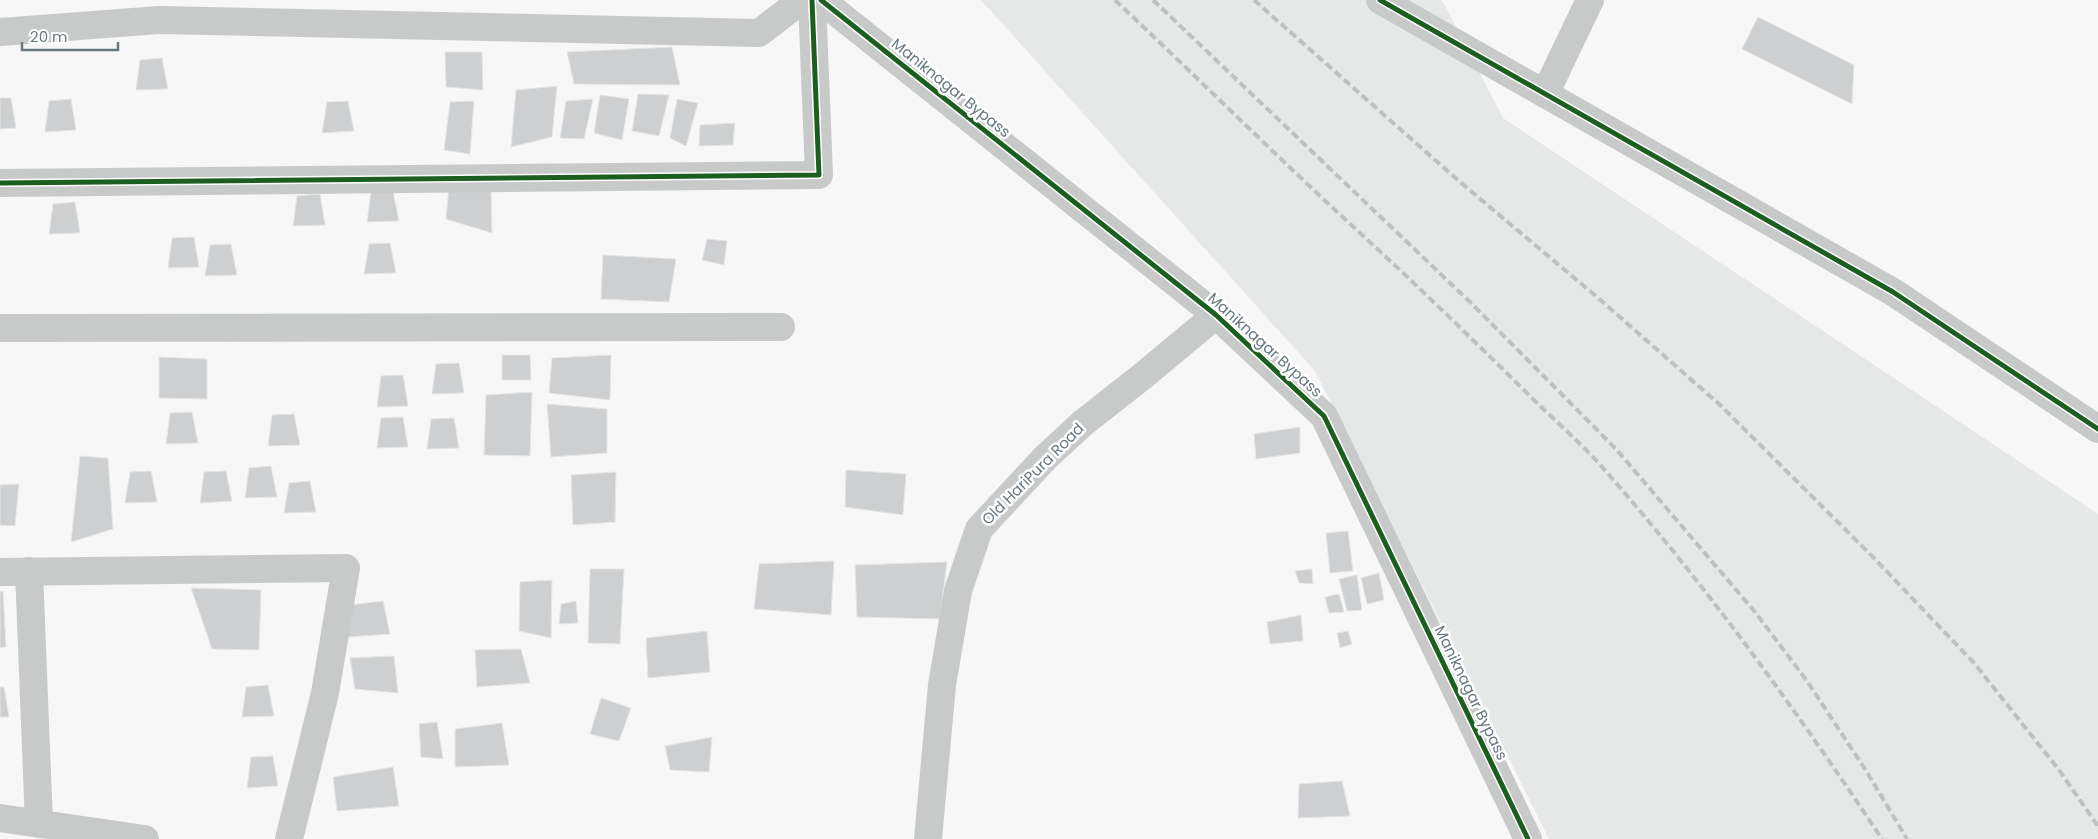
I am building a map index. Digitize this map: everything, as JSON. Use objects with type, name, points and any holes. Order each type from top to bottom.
[{"type":"street","points":[[0,32],[158,20],[760,33],[802,0]]},
{"type":"street","points":[[0,183],[819,175],[812,0]]},
{"type":"street","name":"Maniknagar Bypass","points":[[821,0],[1216,315],[1324,416],[1528,839]]},
{"type":"street","points":[[1380,0],[1893,292],[2098,429]]},
{"type":"street","points":[[1545,94],[1590,0]]},
{"type":"street","name":"Old HariPura Road","points":[[928,839],[942,685],[958,591],[979,529],[1045,458],[1083,423],[1144,376],[1216,315]]},
{"type":"street","points":[[0,328],[781,327]]},
{"type":"street","points":[[0,572],[346,568],[325,693],[289,839]]},
{"type":"street","points":[[29,571],[39,824]]},
{"type":"street","points":[[0,818],[145,839]]},
{"type":"shaded area","points":[[981,0],[1442,0],[1503,118],[2098,514],[2098,839],[1549,839],[1315,371]]},
{"type":"building","points":[[1758,17],[1854,65],[1852,104],[1742,49]]},
{"type":"building","points":[[672,47],[680,85],[574,84],[567,52]]},
{"type":"building","points":[[445,52],[482,52],[483,90],[446,87]]},
{"type":"building","points":[[162,58],[168,89],[136,90],[140,60]]},
{"type":"building","points":[[557,86],[552,137],[511,147],[516,90]]},
{"type":"building","points":[[638,94],[669,95],[659,136],[632,131]]},
{"type":"building","points":[[600,95],[629,99],[622,140],[594,133]]},
{"type":"building","points":[[0,98],[11,98],[16,128],[0,129]]},
{"type":"building","points":[[71,99],[76,130],[45,132],[49,101]]},
{"type":"building","points":[[593,99],[584,139],[560,138],[566,101]]},
{"type":"building","points":[[677,99],[698,103],[686,146],[670,138]]},
{"type":"building","points":[[348,101],[354,131],[322,133],[327,102]]},
{"type":"building","points":[[474,101],[470,154],[444,150],[450,102]]},
{"type":"building","points":[[735,123],[733,145],[699,146],[700,125]]},
{"type":"building","points":[[449,187],[491,190],[492,233],[446,219]]},
{"type":"building","points":[[393,191],[399,221],[367,222],[371,192]]},
{"type":"building","points":[[320,194],[325,225],[293,226],[297,196]]},
{"type":"building","points":[[75,202],[80,233],[49,234],[53,204]]},
{"type":"building","points":[[194,237],[199,267],[168,268],[172,238]]},
{"type":"building","points":[[707,239],[727,241],[724,265],[702,260]]},
{"type":"building","points":[[390,243],[396,273],[364,274],[369,244]]},
{"type":"building","points":[[231,244],[237,275],[205,276],[210,245]]},
{"type":"building","points":[[603,255],[676,259],[669,302],[601,299]]},
{"type":"building","points":[[502,355],[530,355],[531,380],[502,380]]},
{"type":"building","points":[[611,355],[610,400],[549,393],[552,358]]},
{"type":"building","points":[[159,357],[207,359],[207,399],[159,398]]},
{"type":"building","points":[[459,363],[464,393],[432,394],[436,364]]},
{"type":"building","points":[[403,375],[408,406],[377,407],[381,376]]},
{"type":"building","points":[[532,392],[530,456],[484,455],[486,395]]},
{"type":"building","points":[[547,404],[607,409],[607,453],[551,457]]},
{"type":"building","points":[[192,412],[198,443],[166,444],[170,413]]},
{"type":"building","points":[[294,414],[300,445],[268,446],[272,415]]},
{"type":"building","points":[[403,417],[408,447],[377,448],[381,418]]},
{"type":"building","points":[[454,418],[459,448],[427,449],[431,419]]},
{"type":"building","points":[[1300,427],[1300,453],[1256,459],[1254,434]]},
{"type":"building","points":[[80,456],[108,458],[113,529],[71,542]]},
{"type":"building","points":[[271,466],[277,497],[245,498],[249,468]]},
{"type":"building","points":[[846,470],[906,474],[903,515],[845,507]]},
{"type":"building","points":[[151,471],[157,502],[125,503],[130,472]]},
{"type":"building","points":[[226,471],[232,501],[200,503],[204,472]]},
{"type":"building","points":[[616,472],[615,522],[573,525],[571,475]]},
{"type":"building","points":[[310,481],[316,512],[284,513],[289,483]]},
{"type":"building","points":[[19,484],[15,526],[0,525],[0,485]]},
{"type":"building","points":[[1348,531],[1353,571],[1330,573],[1326,533]]},
{"type":"building","points":[[834,561],[831,615],[754,609],[759,564]]},
{"type":"building","points":[[947,562],[940,619],[857,617],[855,565]]},
{"type":"building","points":[[590,569],[624,569],[620,644],[588,643]]},
{"type":"building","points":[[1312,569],[1313,584],[1299,583],[1295,571]]},
{"type":"building","points":[[1379,573],[1384,600],[1367,604],[1361,578]]},
{"type":"building","points":[[1357,575],[1362,610],[1347,611],[1339,579]]},
{"type":"building","points":[[552,580],[551,638],[519,631],[520,582]]},
{"type":"building","points":[[191,588],[261,590],[259,650],[212,649]]},
{"type":"building","points":[[3,591],[6,647],[0,648],[0,592]]},
{"type":"building","points":[[1339,594],[1344,612],[1329,613],[1325,597]]},
{"type":"building","points":[[383,601],[390,634],[348,637],[349,605]]},
{"type":"building","points":[[576,601],[578,623],[559,624],[561,604]]},
{"type":"building","points":[[1301,615],[1303,641],[1270,644],[1267,622]]},
{"type":"building","points":[[707,631],[710,672],[648,678],[646,638]]},
{"type":"building","points":[[1348,631],[1352,644],[1340,648],[1337,633]]},
{"type":"building","points":[[521,649],[530,683],[477,687],[475,650]]},
{"type":"building","points":[[394,656],[398,693],[355,689],[350,658]]},
{"type":"building","points":[[268,685],[274,716],[242,717],[246,687]]},
{"type":"building","points":[[0,687],[4,687],[9,717],[0,717]]},
{"type":"building","points":[[601,698],[631,708],[619,741],[590,734]]},
{"type":"building","points":[[437,722],[443,759],[421,757],[419,724]]},
{"type":"building","points":[[502,723],[509,765],[455,767],[455,729]]},
{"type":"building","points":[[712,737],[709,772],[670,770],[665,746]]},
{"type":"building","points":[[273,756],[278,786],[247,788],[251,757]]},
{"type":"building","points":[[393,767],[399,806],[337,811],[333,777]]},
{"type":"building","points":[[1342,781],[1350,816],[1298,818],[1299,784]]},
{"type":"railway","points":[[1115,0],[1425,293],[1595,459],[1678,557],[1749,649],[1817,743],[1882,839]]},
{"type":"railway","points":[[1153,0],[1471,303],[1616,449],[1755,612],[1807,681],[1865,769],[1907,839]]},
{"type":"railway","points":[[1254,0],[1460,182],[1597,297],[1719,404],[1872,556],[1974,663],[2059,770],[2098,826]]},
{"type":"cycle path","points":[[0,183],[819,175],[812,0]]},
{"type":"cycle path","points":[[821,0],[1216,315],[1324,416],[1528,839]]},
{"type":"cycle path","points":[[1380,0],[1893,292],[2098,429]]}]
